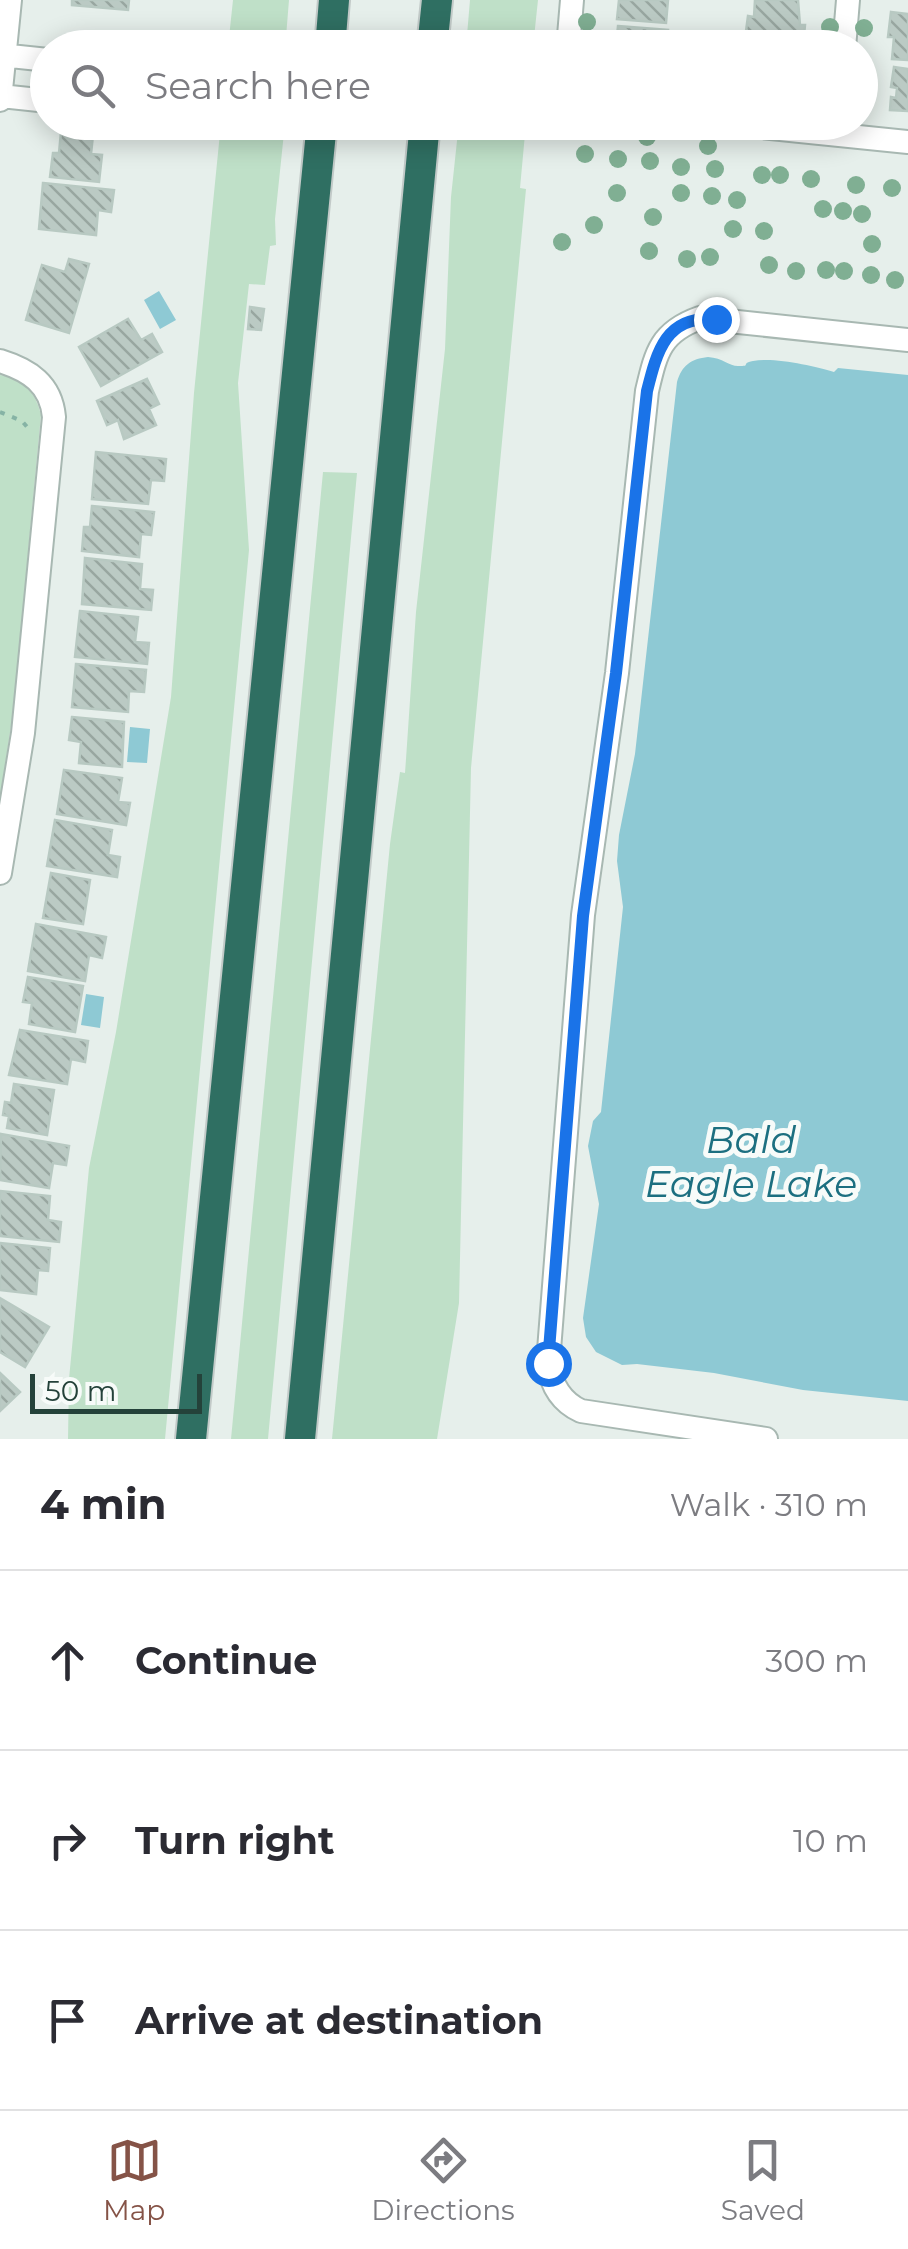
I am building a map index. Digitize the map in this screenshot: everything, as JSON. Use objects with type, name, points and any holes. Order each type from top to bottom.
[{"type":"highway","points":[[332,30],[334,0]]},
{"type":"highway","points":[[434,30],[436,0]]},
{"type":"highway","points":[[191,1439],[320,140]]},
{"type":"highway","points":[[300,1439],[422,140]]},
{"type":"street","points":[[10,0],[0,98],[30,100]]},
{"type":"street","points":[[570,30],[572,0]]},
{"type":"street","points":[[846,30],[848,0]]},
{"type":"street","points":[[3,56],[30,58]]},
{"type":"street","points":[[878,137],[908,142]]},
{"type":"street","points":[[766,1439],[581,1411],[559,1394],[548,1363],[583,916],[622,625],[647,391],[656,353],[681,324],[700,318],[908,340]]},
{"type":"street","points":[[0,361],[24,369],[38,380],[52,400],[54,416],[23,733],[0,874]]},
{"type":"path","points":[[0,412],[22,421],[28,428]]},
{"type":"green space","points":[[233,0],[289,0],[287,30],[230,30]]},
{"type":"green space","points":[[470,0],[538,0],[535,30],[467,30]]},
{"type":"green space","points":[[219,140],[283,140],[276,245],[270,246],[265,285],[249,284],[238,383],[249,550],[165,1439],[68,1439],[69,1379],[89,1168],[116,1032],[171,697],[194,393]]},
{"type":"green space","points":[[457,140],[524,140],[520,188],[526,189],[471,768],[459,1303],[437,1439],[332,1439],[390,844],[400,772],[405,773],[416,612],[445,349]]},
{"type":"green space","points":[[0,375],[16,379],[28,388],[41,415],[13,713],[0,798]]},
{"type":"green space","points":[[323,472],[357,473],[268,1439],[231,1439]]},
{"type":"water","points":[[159,291],[176,320],[160,329],[144,300]]},
{"type":"water","name":"Bald Eagle Lake","points":[[708,357],[738,366],[772,360],[834,372],[838,368],[908,375],[908,1401],[803,1390],[714,1373],[622,1365],[596,1352],[586,1337],[583,1318],[599,1204],[588,1146],[593,1121],[601,1112],[623,907],[617,861],[619,835],[635,754],[677,382],[688,364]]},
{"type":"water","points":[[130,727],[150,729],[147,763],[127,762]]},
{"type":"water","points":[[86,994],[104,997],[100,1028],[81,1025]]},
{"type":"building","points":[[72,0],[129,0],[128,10],[72,5]]},
{"type":"building","points":[[619,0],[668,0],[666,23],[617,19]]},
{"type":"building","points":[[755,0],[798,0],[800,25],[805,25],[805,30],[746,30],[748,16],[754,17]]},
{"type":"building","points":[[891,12],[908,14],[908,60],[892,59],[894,37],[888,37]]},
{"type":"building","points":[[618,26],[668,30],[618,30]]},
{"type":"building","points":[[894,67],[908,69],[908,111],[890,110],[897,88],[891,87]]},
{"type":"building","points":[[60,140],[92,140],[91,154],[102,155],[99,182],[50,177],[53,153],[59,153]]},
{"type":"building","points":[[43,183],[114,190],[111,212],[98,210],[96,235],[39,229]]},
{"type":"building","points":[[69,259],[89,264],[69,333],[26,320],[42,265],[65,272]]},
{"type":"building","points":[[250,307],[264,309],[261,330],[248,329]]},
{"type":"building","points":[[128,319],[141,340],[152,334],[162,352],[101,386],[79,347]]},
{"type":"building","points":[[147,379],[159,404],[149,409],[156,425],[124,439],[118,420],[107,425],[97,401]]},
{"type":"building","points":[[96,452],[166,459],[164,481],[151,480],[148,504],[92,499]]},
{"type":"building","points":[[92,506],[154,512],[151,535],[141,534],[139,557],[82,551],[84,527],[90,527]]},
{"type":"building","points":[[85,558],[142,564],[140,589],[153,590],[151,610],[82,604]]},
{"type":"building","points":[[80,611],[138,617],[135,642],[149,643],[147,664],[75,657]]},
{"type":"building","points":[[76,664],[146,670],[144,692],[129,691],[128,712],[72,707]]},
{"type":"building","points":[[72,717],[124,722],[122,767],[79,763],[81,742],[69,740]]},
{"type":"building","points":[[64,770],[122,778],[118,802],[130,803],[126,825],[57,814]]},
{"type":"building","points":[[55,820],[112,830],[108,855],[120,857],[117,877],[47,866]]},
{"type":"building","points":[[51,873],[90,880],[83,924],[43,918]]},
{"type":"building","points":[[36,924],[106,937],[102,958],[89,955],[85,981],[28,971]]},
{"type":"building","points":[[28,977],[83,986],[75,1032],[29,1024],[32,1003],[23,1002]]},
{"type":"building","points":[[20,1030],[88,1041],[85,1062],[71,1059],[67,1084],[9,1075]]},
{"type":"building","points":[[14,1084],[54,1090],[47,1135],[7,1128],[5,1102],[11,1103]]},
{"type":"building","points":[[1,1134],[69,1146],[66,1165],[53,1163],[49,1188],[0,1180]]},
{"type":"building","points":[[0,1191],[50,1196],[48,1220],[61,1222],[59,1242],[0,1236]]},
{"type":"building","points":[[0,1243],[50,1248],[48,1271],[38,1270],[36,1294],[0,1290]]},
{"type":"building","points":[[0,1298],[49,1327],[25,1367],[0,1352]]},
{"type":"building","points":[[0,1373],[20,1392],[0,1411]]},
{"type":"route","points":[[548,1363],[583,916],[624,609],[647,391],[656,353],[670,334],[681,324],[700,318],[716,319]]}]
